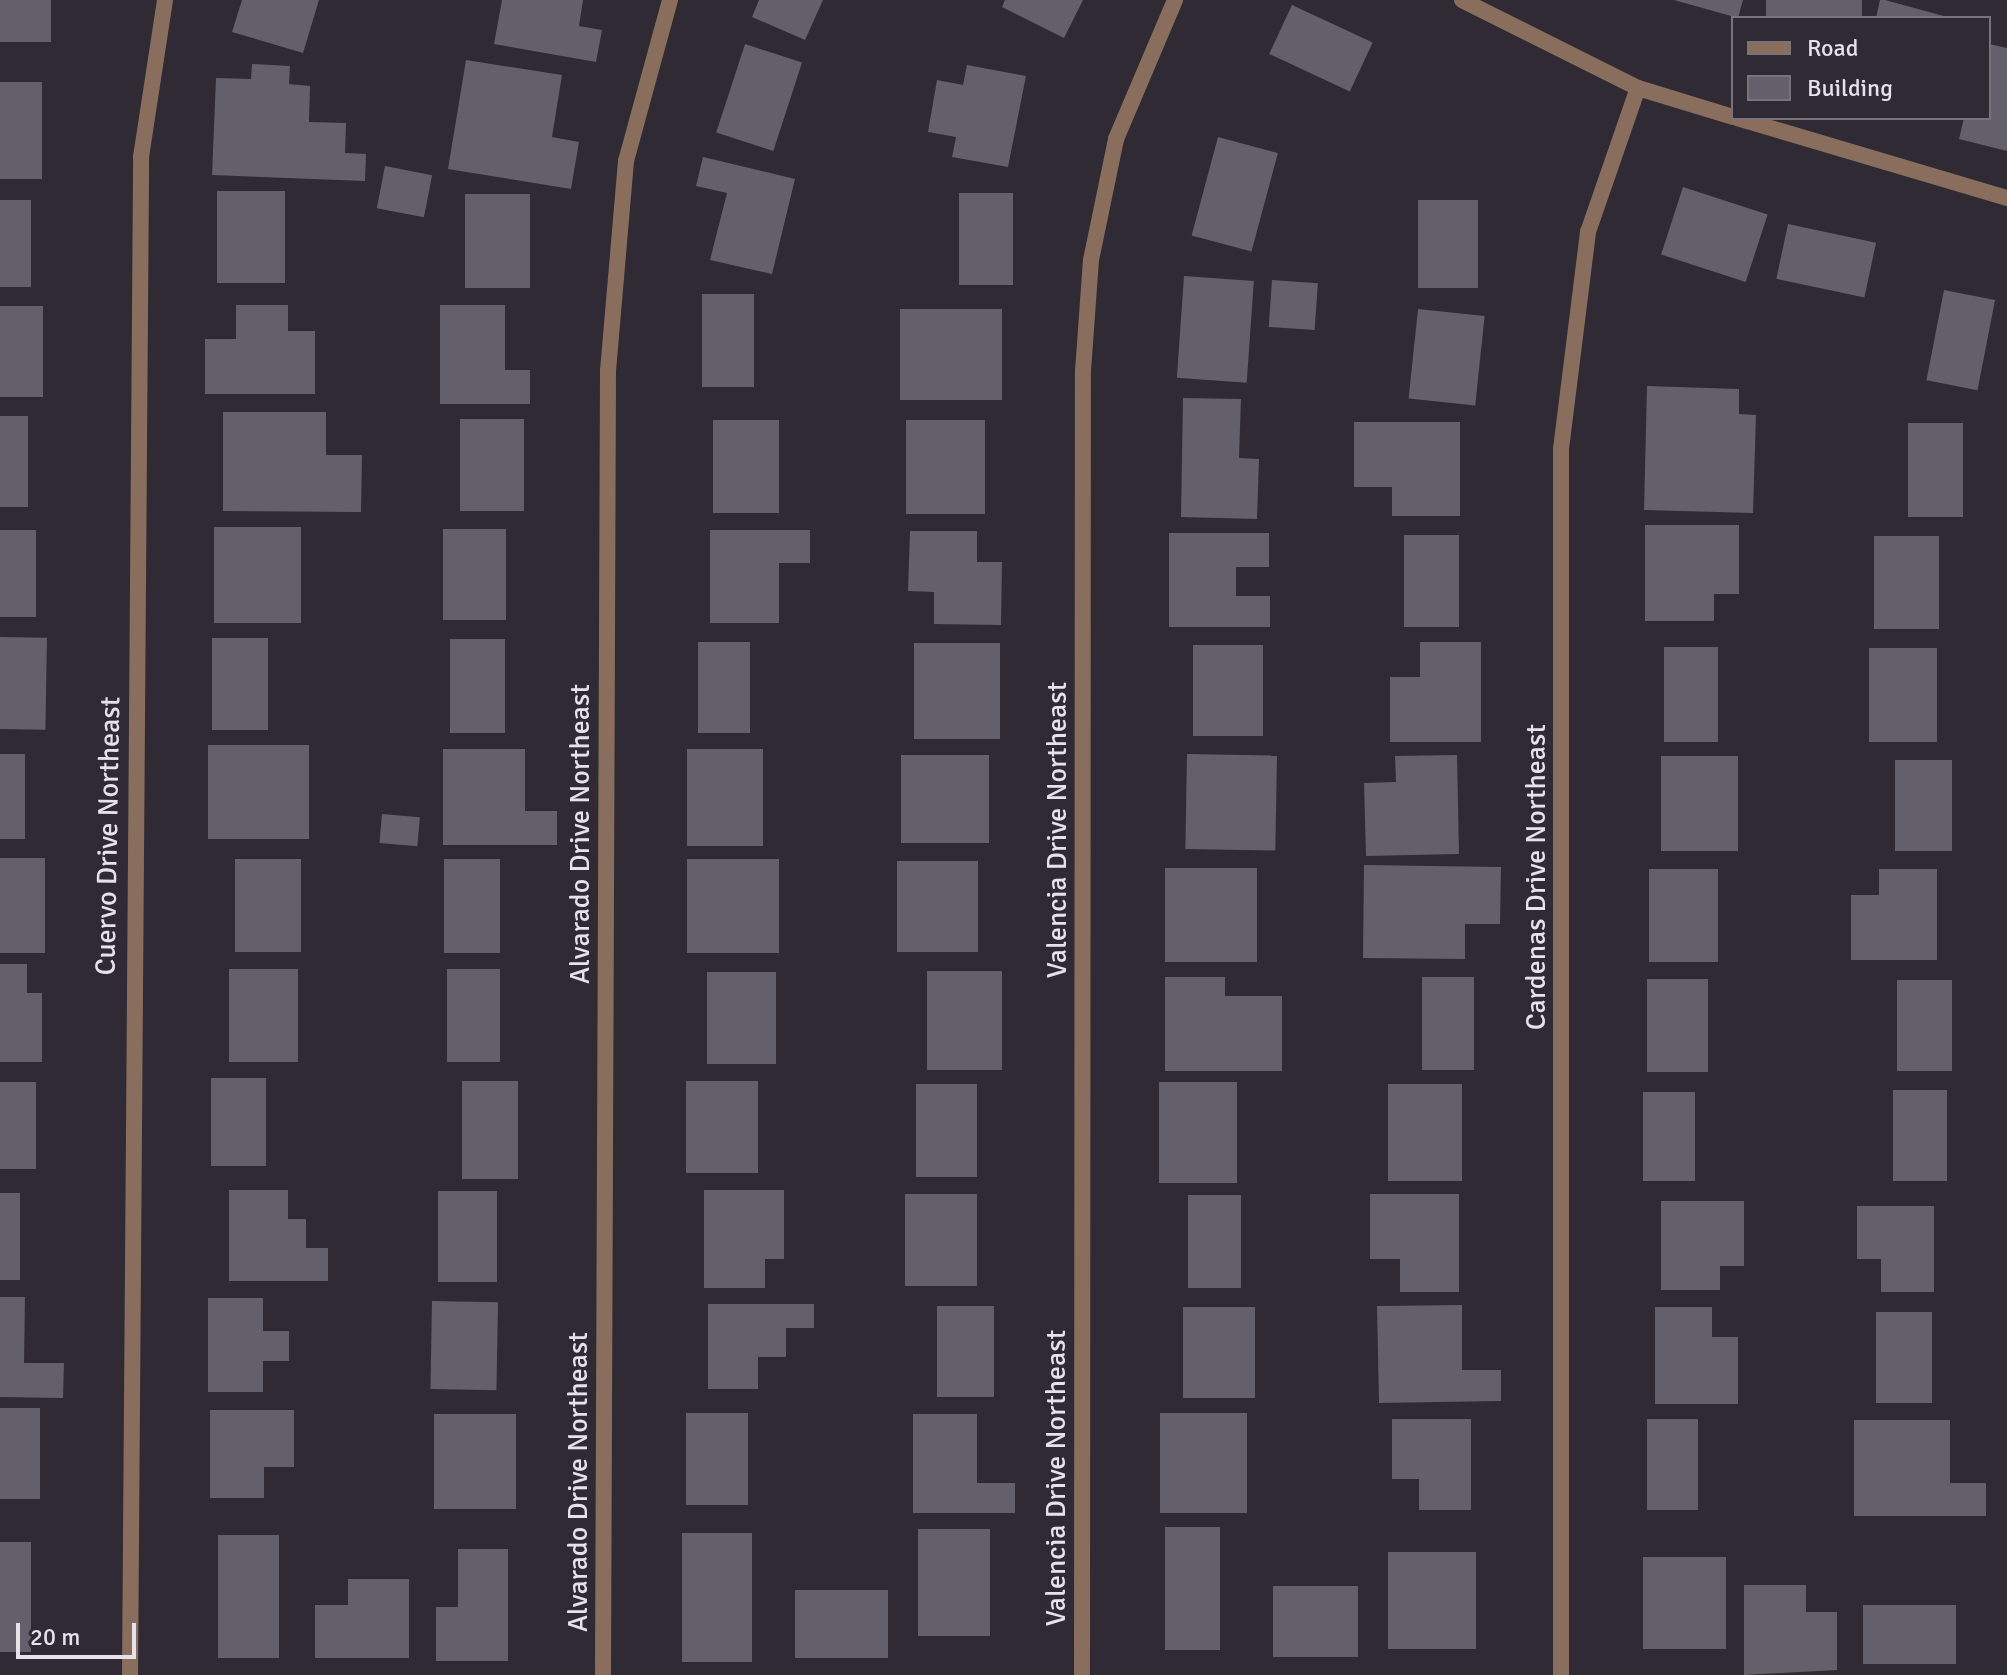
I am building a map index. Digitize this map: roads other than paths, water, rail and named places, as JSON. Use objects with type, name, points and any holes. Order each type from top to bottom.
[{"type":"street","name":"Cuervo Drive Northeast","points":[[130,1675],[141,157],[165,0]]},
{"type":"street","name":"Alvarado Drive Northeast","points":[[603,1675],[608,371],[626,161],[670,0]]},
{"type":"street","name":"Valencia Drive Northeast","points":[[1082,1675],[1083,371],[1091,260],[1116,139],[1175,0]]},
{"type":"street","points":[[1462,0],[1638,88],[1731,116]]},
{"type":"street","name":"Cardenas Drive Northeast","points":[[1561,1675],[1561,449],[1588,232],[1638,88]]},
{"type":"street","points":[[1745,120],[2007,198]]}]
